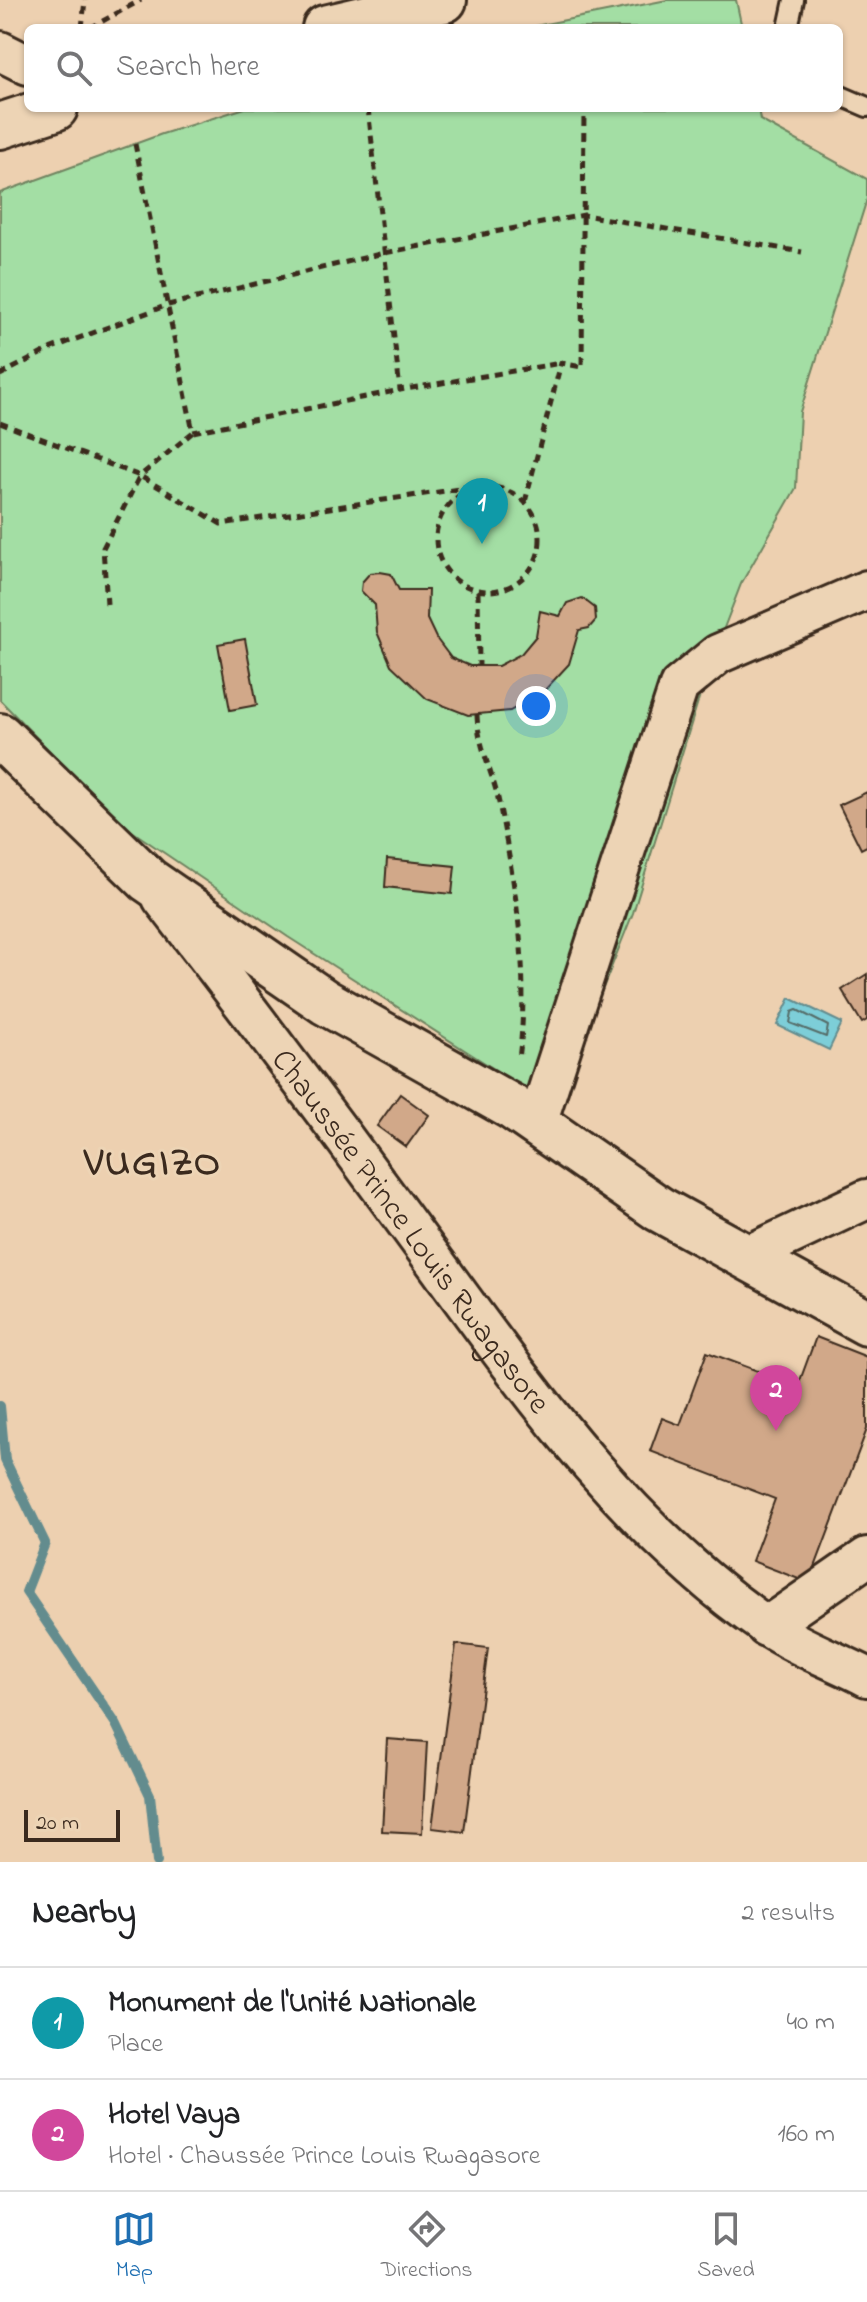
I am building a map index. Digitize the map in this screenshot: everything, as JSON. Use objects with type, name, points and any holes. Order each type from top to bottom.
[{"type":"street","points":[[342,24],[444,0]]},
{"type":"street","points":[[0,51],[24,63]]},
{"type":"street","points":[[0,126],[43,112]]},
{"type":"street","points":[[524,1115],[679,686],[718,654],[867,590]]},
{"type":"street","name":"Chaussée Prince Louis Rwagasore","points":[[0,736],[148,880],[297,1073],[566,1435],[684,1562],[766,1627],[867,1677]]},
{"type":"street","points":[[148,880],[325,1002],[524,1115],[659,1209],[867,1323]]},
{"type":"street","points":[[744,1257],[867,1199]]},
{"type":"street","points":[[766,1627],[867,1557]]},
{"type":"lane","points":[[789,24],[794,0]]},
{"type":"lane","points":[[843,97],[867,107]]},
{"type":"path","points":[[82,24],[85,0]]},
{"type":"path","points":[[97,24],[141,0]]},
{"type":"path","points":[[368,112],[400,390]]},
{"type":"path","points":[[107,604],[103,548],[140,476],[193,432],[400,390],[561,363],[582,367],[584,112]]},
{"type":"path","points":[[135,144],[193,432]]},
{"type":"path","points":[[0,375],[52,348],[168,305],[384,253],[584,215],[802,252]]},
{"type":"path","points":[[525,502],[561,363]]},
{"type":"path","points":[[0,423],[140,476],[221,524],[479,486],[505,490],[525,502],[540,531],[534,563],[512,586],[497,591],[478,590],[461,584],[447,572],[438,556],[435,538],[439,520],[448,504],[462,493],[479,486]]},
{"type":"path","points":[[478,590],[479,666]]},
{"type":"path","points":[[477,715],[478,735],[499,801],[523,953],[524,1115]]},
{"type":"green space","points":[[667,0],[736,0],[741,24],[545,24]]},
{"type":"green space","points":[[232,112],[759,112],[760,120],[867,179],[867,199],[800,412],[796,488],[741,584],[707,672],[633,913],[555,1108],[288,937],[120,823],[0,700],[0,193]]},
{"type":"water","points":[[790,998],[842,1023],[829,1050],[777,1025]]},
{"type":"building","points":[[370,573],[391,574],[399,590],[428,590],[427,619],[436,638],[451,658],[470,666],[498,666],[521,654],[536,636],[540,611],[560,616],[567,603],[582,598],[595,608],[596,620],[589,628],[579,630],[569,664],[543,692],[510,711],[468,715],[427,699],[391,665],[377,632],[375,605],[361,591],[362,582]]},
{"type":"building","points":[[245,639],[257,705],[230,710],[218,644]]},
{"type":"building","points":[[867,792],[867,846],[861,849],[839,805]]},
{"type":"building","points":[[387,859],[455,866],[452,894],[385,887]]},
{"type":"building","points":[[867,974],[867,1020],[862,1023],[842,990]]},
{"type":"building","points":[[400,1094],[429,1115],[406,1147],[377,1126]]},
{"type":"building","points":[[816,1337],[867,1357],[867,1429],[809,1583],[752,1561],[775,1499],[650,1451],[662,1418],[680,1425],[707,1352],[798,1386]]},
{"type":"building","points":[[456,1644],[488,1648],[464,1832],[432,1828]]},
{"type":"building","points":[[387,1739],[427,1742],[422,1833],[382,1831]]},
{"type":"waterway","points":[[0,1406],[5,1460],[45,1543],[26,1592],[116,1724],[150,1795],[157,1862]]},
{"type":"place","name":"Monument de l'Unité Nationale","points":[[482,544]]},
{"type":"place","name":"Hotel Vaya","points":[[776,1431]]},
{"type":"district","name":"VUGIZO","points":[[153,1160]]}]
